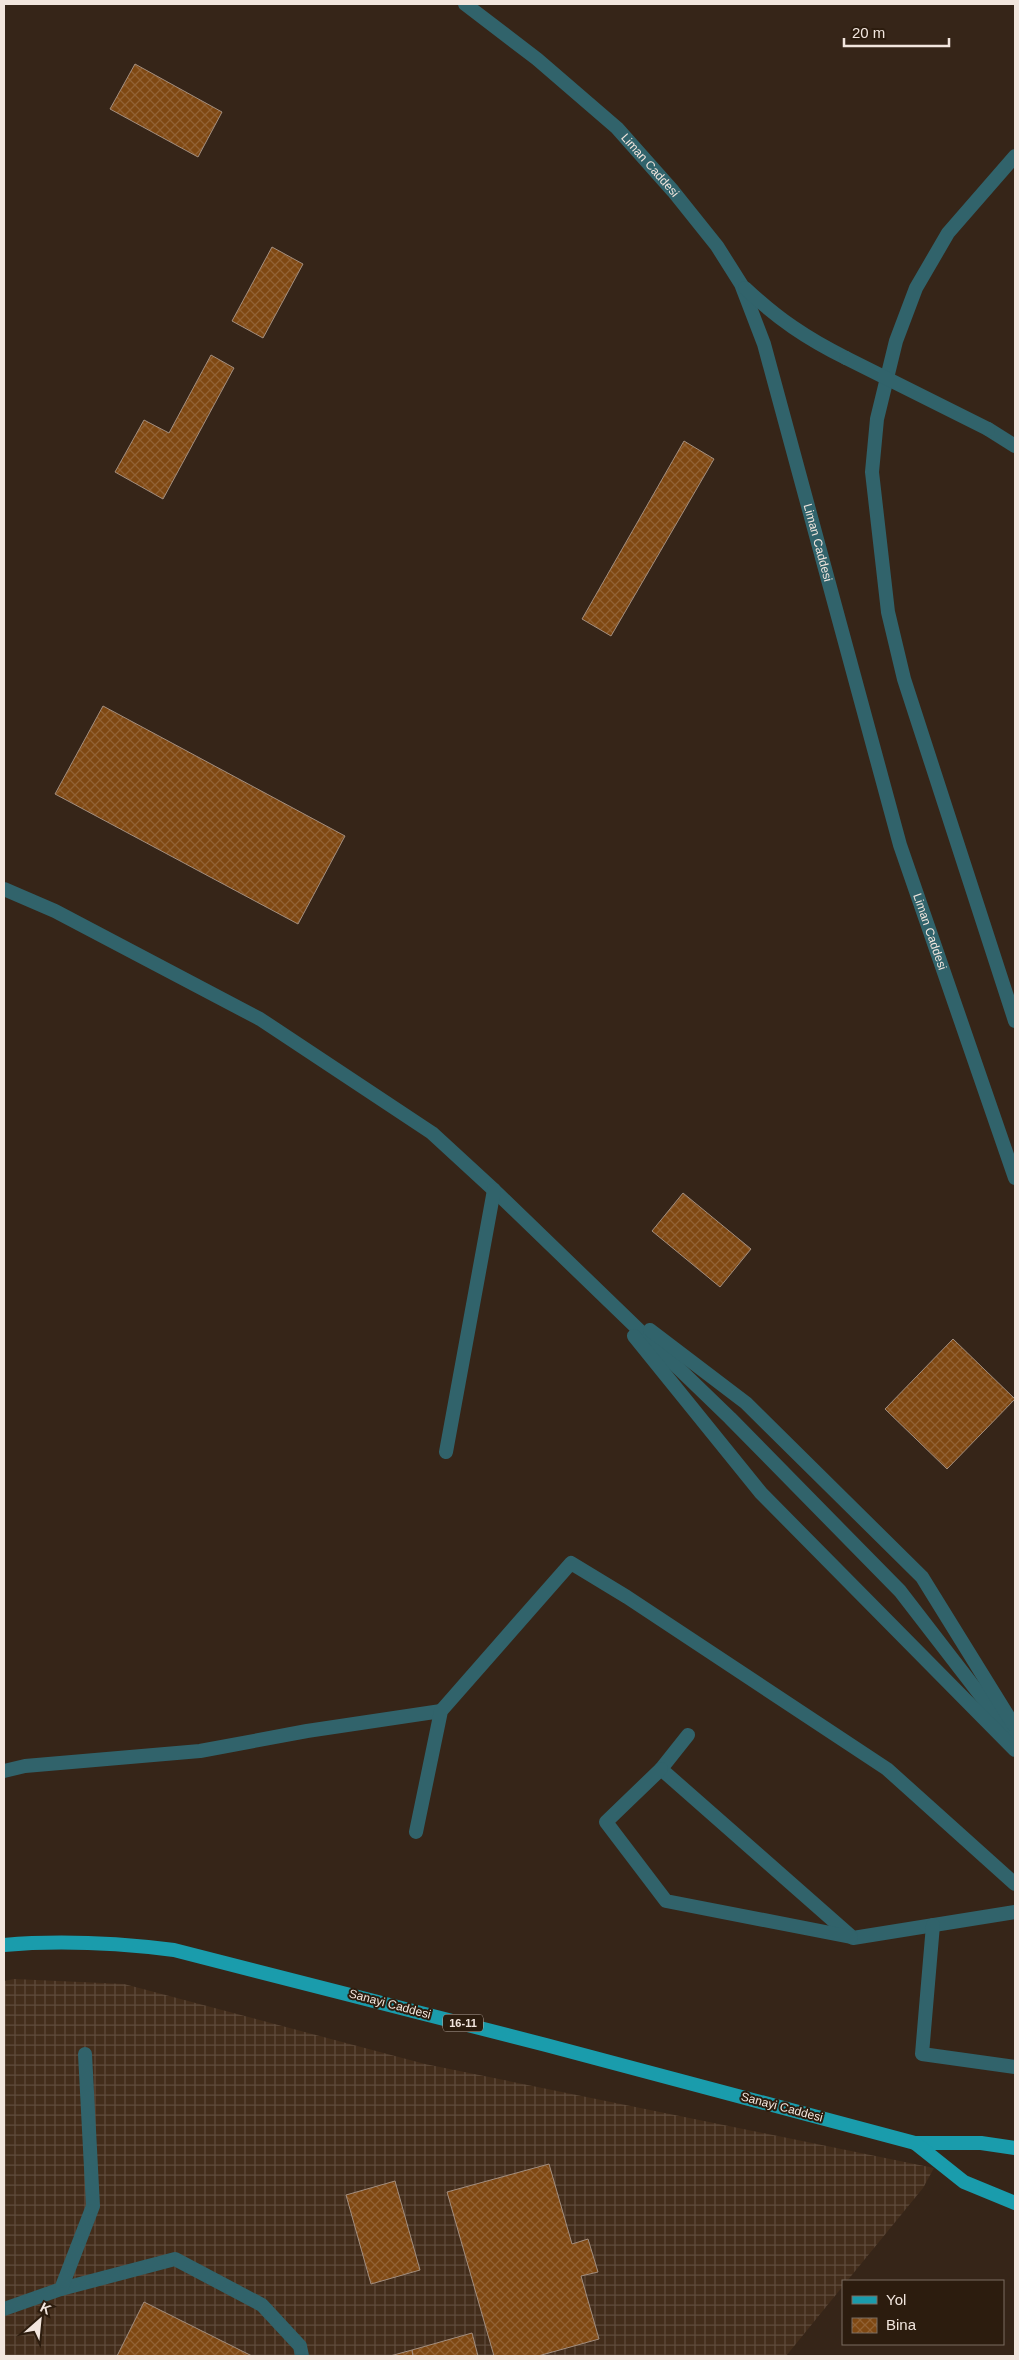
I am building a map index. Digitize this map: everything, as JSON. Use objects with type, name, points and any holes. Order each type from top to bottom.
[{"type":"main road","name":"Sanayi Caddesi","points":[[4,1946],[79,1942],[124,1944],[174,1950],[546,2044],[915,2143]]},
{"type":"main road","points":[[915,2143],[981,2143],[1015,2148]]},
{"type":"main road","points":[[915,2143],[964,2182],[1015,2203]]},
{"type":"street","name":"Liman Caddesi","points":[[465,4],[537,59],[617,128],[673,191],[717,246],[740,284],[764,344],[900,845],[1015,1178]]},
{"type":"street","points":[[1015,156],[948,233],[916,288],[896,341],[877,419],[872,472],[888,612],[904,679],[1015,1021]]},
{"type":"street","points":[[740,284],[764,306],[806,338],[1015,441]]},
{"type":"street","points":[[988,429],[1015,446]]},
{"type":"street","points":[[4,889],[55,911],[260,1019],[432,1133],[494,1190],[730,1418],[900,1591],[1015,1740]]},
{"type":"street","points":[[446,1452],[494,1190]]},
{"type":"street","points":[[603,1296],[746,1403],[922,1577],[1015,1728]]},
{"type":"street","points":[[603,1296],[709,1431],[762,1493],[1015,1750]]},
{"type":"street","points":[[416,1832],[442,1711],[571,1563],[627,1597],[887,1769],[1015,1884]]},
{"type":"street","points":[[4,1771],[25,1766],[200,1751],[307,1731],[442,1711]]},
{"type":"street","points":[[688,1735],[661,1769],[606,1822],[666,1901],[853,1938],[1015,1912]]},
{"type":"street","points":[[661,1769],[853,1938]]},
{"type":"street","points":[[933,1925],[922,2054],[1015,2068]]},
{"type":"street","points":[[61,2289],[93,2206],[85,2054]]},
{"type":"street","points":[[4,2309],[61,2289],[175,2258],[262,2305],[300,2346],[302,2356]]},
{"type":"shaded area","points":[[14,1979],[124,1984],[425,2064],[934,2168],[923,2188],[848,2280],[842,2280],[842,2287],[786,2356],[4,2356],[4,1981]]},
{"type":"building","points":[[135,64],[222,112],[198,157],[110,109]]},
{"type":"building","points":[[272,247],[303,264],[263,338],[232,321]]},
{"type":"building","points":[[211,355],[234,368],[163,499],[115,472],[144,420],[169,433]]},
{"type":"building","points":[[684,441],[714,459],[611,636],[582,619]]},
{"type":"building","points":[[103,706],[345,836],[298,924],[55,794]]},
{"type":"building","points":[[683,1193],[751,1249],[720,1287],[652,1231]]},
{"type":"building","points":[[953,1339],[1015,1399],[947,1469],[885,1409]]},
{"type":"building","points":[[549,2164],[572,2244],[588,2239],[598,2272],[581,2276],[599,2339],[538,2356],[494,2356],[447,2192]]},
{"type":"building","points":[[395,2181],[420,2270],[371,2284],[346,2195]]},
{"type":"building","points":[[144,2302],[252,2356],[117,2356]]},
{"type":"building","points":[[472,2333],[478,2356],[413,2356],[412,2350]]},
{"type":"building","points":[[412,2350],[413,2356],[390,2356]]}]
